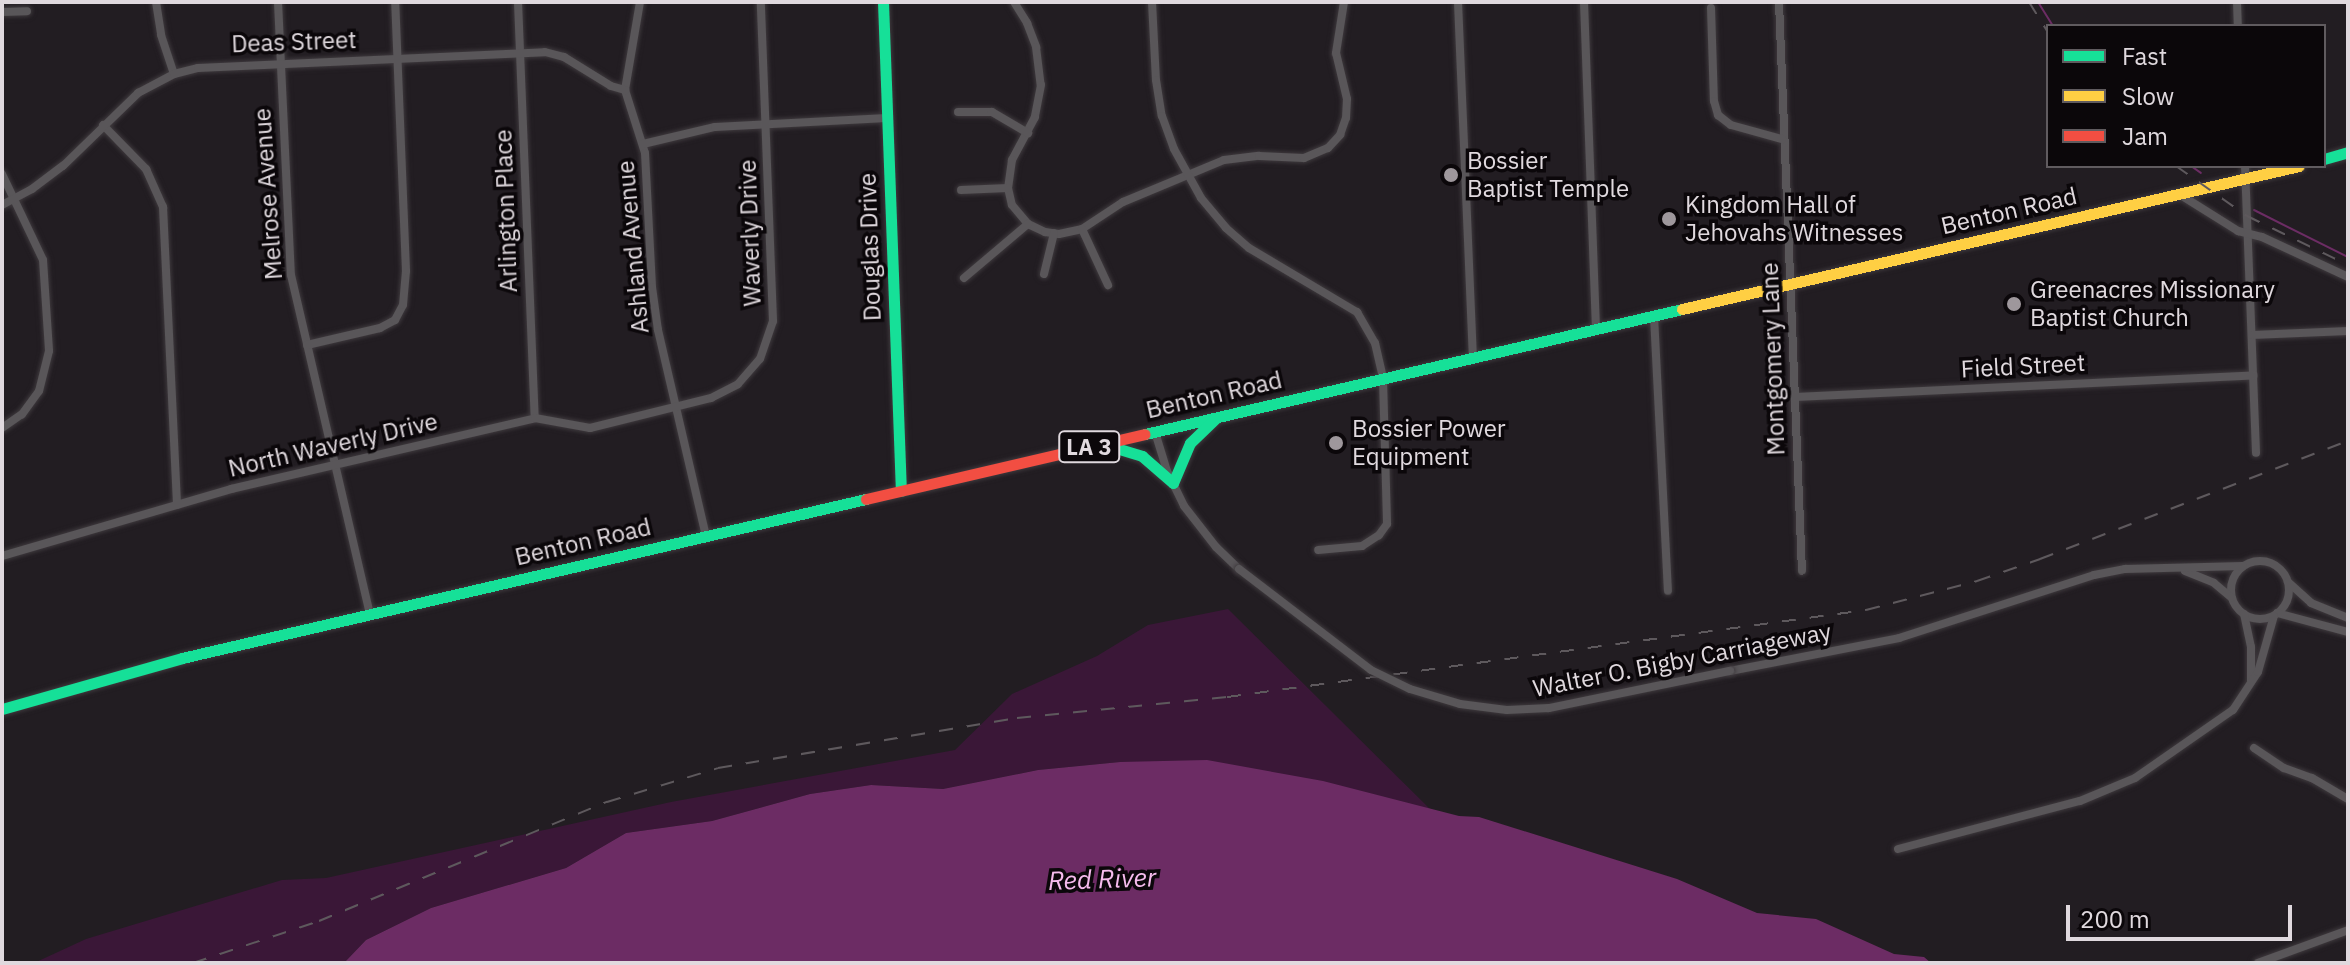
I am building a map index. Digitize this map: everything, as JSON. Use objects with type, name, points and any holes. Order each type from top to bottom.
[{"type":"main road","name":"Douglas Drive","points":[[883,2],[901,491]]},
{"type":"main road","points":[[2326,158],[2348,152]]},
{"type":"main road","name":"Benton Road","points":[[2,709],[182,658],[2179,194],[2245,172],[2281,168]]},
{"type":"main road","points":[[1103,444],[1142,456],[1173,483],[1190,443],[1218,417]]},
{"type":"street","points":[[156,2],[161,35],[174,74]]},
{"type":"street","name":"Melrose Avenue","points":[[278,2],[287,245],[307,345],[370,614]]},
{"type":"street","points":[[307,345],[380,328],[395,320],[403,305],[406,271],[395,2]]},
{"type":"street","name":"Arlington Place","points":[[518,2],[535,418]]},
{"type":"street","name":"Ashland Avenue","points":[[640,2],[625,90],[643,144],[653,300],[706,537]]},
{"type":"street","name":"Waverly Drive","points":[[676,407],[711,398],[738,384],[755,368],[769,339],[773,302],[761,2]]},
{"type":"street","points":[[1014,2],[1027,23],[1040,71],[1038,106],[1028,133],[1012,160],[1008,188],[1012,205],[1028,224],[1054,233],[1082,229],[1123,202],[1187,175],[1246,156],[1304,158],[1319,154],[1335,142],[1346,118],[1347,99],[1336,53],[1344,2]]},
{"type":"street","points":[[1152,2],[1158,97],[1167,133],[1187,175],[1210,210],[1241,242],[1276,267],[1343,302],[1362,318],[1375,343],[1383,379],[1387,524],[1379,535],[1362,546],[1318,550]]},
{"type":"street","points":[[1458,2],[1473,359]]},
{"type":"street","points":[[1584,2],[1596,330]]},
{"type":"street","name":"Montgomery Lane","points":[[1779,2],[1782,139],[1802,571]]},
{"type":"street","points":[[2237,2],[2238,24]]},
{"type":"street","points":[[1711,8],[1716,110],[1731,125],[1782,139]]},
{"type":"street","points":[[2,12],[27,11]]},
{"type":"street","name":"Deas Street","points":[[2,205],[63,166],[138,93],[174,74],[210,66],[558,54],[611,86],[625,90]]},
{"type":"street","points":[[958,112],[992,112],[1028,133]]},
{"type":"street","points":[[643,144],[715,127],[887,118]]},
{"type":"street","points":[[103,125],[146,169],[163,207],[177,505]]},
{"type":"street","points":[[2245,172],[2256,453]]},
{"type":"street","points":[[2,174],[43,260],[49,360],[33,401],[22,414],[2,428]]},
{"type":"street","points":[[961,190],[1008,188]]},
{"type":"street","points":[[2179,194],[2248,235],[2262,237],[2348,277]]},
{"type":"street","points":[[964,278],[1028,224]]},
{"type":"street","points":[[1082,229],[1108,285]]},
{"type":"street","points":[[1044,274],[1054,233]]},
{"type":"street","points":[[1654,316],[1668,591]]},
{"type":"street","points":[[2252,335],[2348,331]]},
{"type":"street","name":"Field Street","points":[[1794,397],[2253,375]]},
{"type":"street","name":"North Waverly Drive","points":[[2,556],[177,505],[535,418],[590,428],[676,407]]},
{"type":"street","name":"Walter O. Bigby Carriageway","points":[[1155,432],[1173,483],[1199,528],[1239,569],[1371,670],[1410,689],[1460,704],[1507,710],[1549,708],[1899,638],[2094,575],[2125,569],[2243,566]]},
{"type":"street","points":[[2251,682],[2251,647],[2244,614],[2233,600],[2232,581],[2243,566],[2260,561],[2270,562],[2311,603],[2348,618]]},
{"type":"street","name":"Walter O. Bigby Carriageway","points":[[2181,569],[2214,583],[2233,600]]},
{"type":"street","points":[[1898,849],[2080,801],[2135,778],[2233,710],[2258,672],[2275,614],[2287,599],[2288,582]]},
{"type":"street","points":[[2244,614],[2261,618],[2275,614],[2348,632]]},
{"type":"street","points":[[2254,748],[2284,768],[2312,778],[2348,799]]},
{"type":"street","points":[[2258,963],[2348,930]]},
{"type":"shaded area","points":[[1228,609],[1432,811],[1120,762],[1038,770],[943,789],[871,785],[810,794],[712,821],[626,833],[566,868],[431,908],[366,940],[344,963],[34,963],[86,939],[282,880],[326,878],[671,802],[955,750],[1012,694],[1097,656],[1148,625]]},
{"type":"water","name":"Red River","points":[[1207,760],[1323,781],[1459,816],[1479,817],[1677,879],[1757,913],[1816,919],[1894,954],[1924,957],[1931,963],[344,963],[366,940],[431,908],[566,868],[626,833],[712,821],[810,794],[871,785],[943,789],[1038,770],[1120,762]]},
{"type":"waterway","points":[[2038,2],[2052,24]]},
{"type":"waterway","points":[[2194,168],[2201,173]]},
{"type":"waterway","points":[[2254,210],[2348,257]]},
{"type":"railway","points":[[2029,2],[2046,30]]},
{"type":"railway","points":[[2179,168],[2247,216],[2348,265]]},
{"type":"railway","points":[[193,963],[319,921],[607,802],[718,768],[1017,718],[1227,697],[1866,610],[1977,581],[2040,559],[2348,441]]},
{"type":"traffic: fast","points":[[883,2],[901,491]]},
{"type":"traffic: fast","points":[[2326,158],[2348,152]]},
{"type":"traffic: fast","points":[[1145,434],[1682,309]]},
{"type":"traffic: fast","points":[[1106,445],[1142,456],[1173,483],[1190,443],[1215,419]]},
{"type":"traffic: fast","points":[[2,709],[182,658],[866,499]]},
{"type":"traffic: slow","points":[[1682,309],[2290,168]]},
{"type":"traffic: jam","points":[[866,499],[1145,434]]},
{"type":"place","name":"Bossier Baptist Temple","points":[[1451,175]]},
{"type":"place","name":"Kingdom Hall of Jehovahs Witnesses","points":[[1669,219]]},
{"type":"place","name":"Greenacres Missionary Baptist Church","points":[[2014,304]]},
{"type":"place","name":"Bossier Power Equipment","points":[[1336,443]]}]
